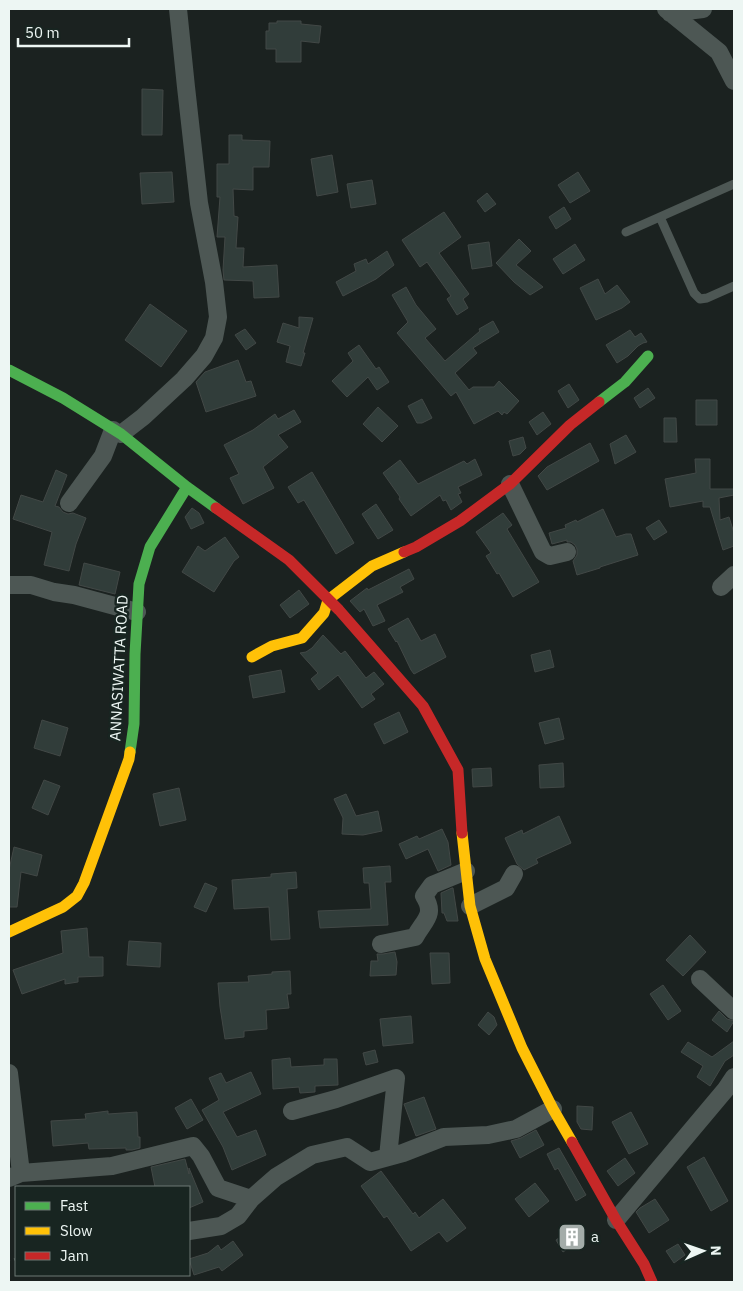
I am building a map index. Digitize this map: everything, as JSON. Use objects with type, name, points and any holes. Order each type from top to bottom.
[{"type":"street","points":[[68,503],[117,432],[142,417],[184,379],[204,356],[214,338],[218,317],[214,282],[199,203],[178,9]]},
{"type":"street","points":[[668,11],[703,9]]},
{"type":"street","points":[[668,11],[719,52],[734,81]]},
{"type":"street","points":[[252,657],[272,646],[302,638],[324,613],[328,600],[372,566],[416,547],[460,521],[510,484],[570,426],[625,382],[648,356]]},
{"type":"street","points":[[9,370],[63,398],[117,432],[186,487],[289,560],[328,600],[423,706],[458,770],[462,838],[470,906],[488,968],[522,1048],[553,1109],[616,1220],[644,1264],[652,1282]]},
{"type":"street","points":[[510,484],[543,552],[550,556],[567,552]]},
{"type":"street","name":"ANNASIWATTA ROAD","points":[[9,932],[63,906],[77,896],[84,883],[129,759],[134,724],[139,584],[150,547],[186,487]]},
{"type":"street","points":[[9,585],[31,585],[137,612]]},
{"type":"street","points":[[381,944],[415,937],[430,915],[430,905],[424,896],[432,885],[466,872]]},
{"type":"street","points":[[470,906],[506,888],[514,874]]},
{"type":"street","points":[[700,979],[734,1011]]},
{"type":"street","points":[[9,1073],[15,1175],[112,1166],[193,1146],[201,1156],[218,1188],[251,1199]]},
{"type":"street","points":[[616,1220],[734,1077]]},
{"type":"street","points":[[292,1111],[336,1099],[396,1078],[388,1157]]},
{"type":"street","points":[[190,1231],[220,1226],[238,1216],[251,1199],[276,1177],[312,1155],[348,1147],[370,1162],[403,1153],[444,1137],[488,1135],[516,1129],[553,1109]]},
{"type":"lane","points":[[626,232],[734,184]]},
{"type":"lane","points":[[660,217],[694,293],[700,298],[707,298],[734,286]]},
{"type":"building","points":[[277,21],[301,21],[301,24],[321,26],[319,43],[301,41],[301,62],[276,62],[276,49],[266,49],[266,31],[269,31],[269,23],[277,23]]},
{"type":"building","points":[[142,89],[163,90],[162,135],[142,135]]},
{"type":"building","points":[[229,135],[242,135],[242,140],[270,141],[269,167],[253,167],[253,190],[233,189],[234,216],[238,217],[236,248],[244,248],[243,267],[277,265],[279,297],[254,298],[253,281],[224,280],[225,237],[217,237],[220,197],[217,197],[217,164],[229,164]]},
{"type":"building","points":[[332,155],[338,192],[317,196],[311,159]]},
{"type":"building","points":[[172,172],[174,202],[142,204],[140,173]]},
{"type":"building","points":[[578,172],[590,191],[570,203],[558,185]]},
{"type":"building","points":[[372,180],[376,204],[351,208],[347,184]]},
{"type":"building","points":[[487,193],[496,204],[485,212],[477,201]]},
{"type":"building","points":[[564,207],[571,219],[556,229],[549,217]]},
{"type":"building","points":[[444,212],[461,237],[439,253],[469,294],[463,299],[468,308],[457,315],[447,299],[451,296],[427,262],[420,267],[402,240]]},
{"type":"building","points":[[519,239],[531,251],[516,265],[543,287],[530,295],[496,263]]},
{"type":"building","points":[[489,242],[492,266],[472,269],[468,245]]},
{"type":"building","points":[[575,244],[585,260],[563,274],[553,259]]},
{"type":"building","points":[[387,251],[394,265],[376,279],[343,296],[336,282],[356,271],[354,264],[366,259],[368,264]]},
{"type":"building","points":[[598,279],[605,294],[617,285],[630,302],[622,308],[596,320],[580,288]]},
{"type":"building","points":[[406,287],[416,305],[436,329],[425,338],[445,361],[480,331],[479,329],[493,321],[499,332],[473,348],[477,353],[455,373],[469,390],[473,387],[494,387],[499,381],[519,401],[507,414],[504,412],[502,415],[498,411],[474,424],[456,392],[451,396],[397,333],[408,322],[392,295]]},
{"type":"building","points":[[150,304],[187,331],[161,367],[125,340]]},
{"type":"building","points":[[299,317],[313,318],[301,366],[286,362],[290,346],[277,342],[283,323],[299,328]]},
{"type":"building","points":[[245,329],[256,343],[246,350],[235,335]]},
{"type":"building","points":[[630,330],[635,337],[641,333],[647,342],[638,346],[617,363],[606,345]]},
{"type":"building","points":[[359,345],[376,369],[379,367],[389,382],[377,390],[368,377],[347,397],[332,381],[353,361],[348,353]]},
{"type":"building","points":[[238,360],[246,382],[251,381],[256,396],[206,412],[196,382],[205,372]]},
{"type":"building","points":[[569,384],[579,400],[568,408],[558,391]]},
{"type":"building","points":[[648,388],[655,398],[640,408],[634,398]]},
{"type":"building","points":[[422,399],[432,418],[422,423],[417,423],[408,406]]},
{"type":"building","points":[[696,400],[717,400],[717,425],[696,425]]},
{"type":"building","points":[[378,407],[398,426],[382,442],[363,424]]},
{"type":"building","points":[[294,410],[301,422],[278,435],[288,447],[263,467],[274,488],[243,504],[230,478],[239,474],[224,445],[253,430],[275,414],[278,419]]},
{"type":"building","points":[[543,412],[551,424],[537,435],[529,422]]},
{"type":"building","points":[[664,418],[676,418],[677,442],[664,442]]},
{"type":"building","points":[[626,435],[636,452],[615,464],[610,444]]},
{"type":"building","points":[[523,437],[526,448],[520,454],[513,456],[509,441]]},
{"type":"building","points":[[590,443],[599,461],[547,490],[538,476],[547,467]]},
{"type":"building","points":[[475,459],[482,475],[458,487],[461,493],[458,494],[462,502],[451,510],[446,500],[443,501],[440,495],[411,516],[383,473],[400,460],[418,484],[464,461],[467,464]]},
{"type":"building","points":[[695,459],[710,459],[710,489],[734,489],[734,495],[719,498],[720,520],[729,517],[734,533],[734,546],[723,550],[710,507],[703,507],[703,501],[670,507],[665,479],[696,473]]},
{"type":"building","points":[[56,470],[67,475],[55,506],[68,514],[73,513],[86,518],[76,544],[69,571],[44,565],[52,532],[13,519],[21,495],[43,502]]},
{"type":"building","points":[[312,472],[354,543],[336,554],[304,500],[298,503],[288,487]]},
{"type":"building","points":[[376,504],[393,530],[378,539],[362,514]]},
{"type":"building","points":[[192,508],[199,513],[204,523],[191,529],[185,517]]},
{"type":"building","points":[[603,509],[616,537],[631,534],[638,555],[577,575],[573,561],[577,555],[575,545],[567,542],[567,540],[552,544],[549,533],[566,528],[565,525],[576,520],[577,522]]},
{"type":"building","points":[[503,513],[512,525],[507,529],[539,582],[513,597],[499,573],[497,574],[486,556],[491,553],[476,532]]},
{"type":"building","points":[[659,520],[667,532],[654,540],[646,528]]},
{"type":"building","points":[[225,537],[239,557],[234,561],[214,592],[182,572],[198,546],[205,551]]},
{"type":"building","points":[[84,563],[120,572],[115,594],[79,585]]},
{"type":"building","points":[[409,569],[414,579],[400,587],[403,592],[377,605],[385,621],[373,626],[364,609],[360,612],[350,601],[367,588],[368,590]]},
{"type":"building","points":[[299,590],[309,604],[290,618],[280,605]]},
{"type":"building","points":[[408,618],[421,641],[435,634],[446,657],[414,674],[397,641],[388,629]]},
{"type":"building","points":[[323,635],[341,654],[345,651],[366,678],[374,672],[384,684],[371,694],[375,699],[362,708],[338,675],[319,690],[311,679],[318,673],[300,653],[312,648]]},
{"type":"building","points":[[550,650],[554,667],[535,672],[531,655]]},
{"type":"building","points":[[281,670],[285,692],[253,698],[249,676]]},
{"type":"building","points":[[399,712],[408,732],[384,744],[374,724]]},
{"type":"building","points":[[559,718],[564,739],[545,744],[539,723]]},
{"type":"building","points":[[42,720],[68,728],[60,756],[34,748]]},
{"type":"building","points":[[563,763],[564,787],[540,788],[539,765]]},
{"type":"building","points":[[491,768],[492,786],[473,787],[472,769]]},
{"type":"building","points":[[44,780],[60,786],[48,815],[32,808]]},
{"type":"building","points":[[179,788],[186,820],[160,826],[153,794]]},
{"type":"building","points":[[346,794],[356,816],[378,811],[382,831],[363,835],[342,834],[343,818],[334,799]]},
{"type":"building","points":[[559,816],[571,843],[536,859],[538,863],[524,870],[517,864],[505,838],[522,830],[523,834]]},
{"type":"building","points":[[442,829],[448,842],[451,865],[438,871],[428,849],[406,859],[399,844],[417,836],[419,839]]},
{"type":"building","points":[[14,847],[42,855],[37,876],[21,872],[17,907],[9,907],[9,870]]},
{"type":"building","points":[[390,866],[391,882],[385,882],[388,925],[320,928],[318,911],[371,909],[369,883],[364,883],[363,868]]},
{"type":"building","points":[[296,872],[297,888],[287,889],[290,939],[271,940],[269,907],[234,909],[232,880],[271,877],[271,874]]},
{"type":"building","points":[[205,883],[217,888],[206,912],[194,907]]},
{"type":"building","points":[[452,888],[458,921],[447,921],[444,913],[442,913],[441,893]]},
{"type":"building","points":[[87,928],[89,957],[103,957],[103,976],[78,977],[78,982],[65,984],[65,979],[22,994],[13,970],[63,953],[61,931]]},
{"type":"building","points":[[690,935],[706,952],[683,976],[666,960]]},
{"type":"building","points":[[129,941],[161,943],[160,967],[127,965]]},
{"type":"building","points":[[395,952],[397,962],[396,975],[370,976],[371,961],[378,961],[377,954]]},
{"type":"building","points":[[430,953],[449,953],[450,983],[432,984]]},
{"type":"building","points":[[290,971],[291,994],[287,994],[289,1008],[266,1010],[267,1029],[244,1031],[244,1037],[225,1039],[218,983],[249,982],[248,976]]},
{"type":"building","points":[[663,985],[681,1011],[668,1020],[650,994]]},
{"type":"building","points":[[719,1011],[727,1019],[734,1021],[727,1032],[712,1020]]},
{"type":"building","points":[[488,1012],[494,1017],[497,1025],[489,1035],[478,1025]]},
{"type":"building","points":[[411,1016],[413,1043],[383,1046],[380,1019]]},
{"type":"building","points":[[734,1041],[734,1055],[725,1061],[710,1086],[697,1077],[703,1066],[681,1052],[688,1042],[712,1057]]},
{"type":"building","points":[[375,1050],[378,1062],[366,1065],[363,1053]]},
{"type":"building","points":[[290,1058],[291,1067],[324,1065],[324,1059],[337,1059],[338,1085],[315,1086],[315,1092],[300,1093],[299,1087],[273,1089],[272,1060]]},
{"type":"building","points":[[251,1072],[261,1094],[223,1112],[237,1137],[256,1130],[266,1155],[232,1170],[223,1147],[202,1110],[219,1100],[209,1078],[221,1073],[226,1083]]},
{"type":"building","points":[[424,1097],[436,1129],[416,1136],[404,1104]]},
{"type":"building","points":[[191,1099],[203,1120],[187,1129],[175,1108]]},
{"type":"building","points":[[577,1106],[593,1107],[592,1130],[581,1129],[577,1122]]},
{"type":"building","points":[[108,1111],[108,1114],[137,1112],[140,1148],[132,1150],[126,1150],[126,1148],[89,1149],[88,1143],[53,1146],[51,1121],[86,1119],[85,1114]]},
{"type":"building","points":[[631,1112],[648,1144],[629,1154],[612,1122]]},
{"type":"building","points":[[536,1130],[544,1145],[520,1158],[511,1141]]},
{"type":"building","points":[[559,1148],[586,1195],[576,1201],[558,1168],[555,1170],[547,1154]]},
{"type":"building","points":[[704,1157],[728,1201],[711,1211],[687,1167]]},
{"type":"building","points":[[625,1158],[635,1173],[618,1186],[607,1171]]},
{"type":"building","points":[[185,1159],[189,1174],[189,1168],[203,1202],[190,1208],[190,1186],[155,1186],[151,1167]]},
{"type":"building","points":[[381,1171],[413,1214],[415,1212],[419,1218],[443,1199],[466,1228],[447,1242],[439,1232],[411,1251],[387,1216],[384,1218],[361,1186]]},
{"type":"building","points":[[535,1183],[549,1201],[529,1217],[515,1199]]},
{"type":"building","points":[[655,1199],[669,1220],[649,1233],[636,1212]]},
{"type":"building","name":"a","points":[[572,1229],[580,1240],[563,1252],[556,1240]]},
{"type":"building","points":[[233,1241],[243,1255],[222,1271],[219,1267],[194,1275],[190,1259],[208,1253],[218,1245],[221,1250]]},
{"type":"building","points":[[678,1244],[685,1255],[674,1263],[666,1251]]},
{"type":"traffic: fast","points":[[599,402],[625,382],[648,356]]},
{"type":"traffic: fast","points":[[9,370],[63,398],[121,434],[216,508]]},
{"type":"traffic: fast","points":[[130,752],[134,724],[139,584],[150,547],[187,487]]},
{"type":"traffic: slow","points":[[252,657],[272,646],[302,638],[324,613],[328,600],[372,566],[404,552]]},
{"type":"traffic: slow","points":[[9,932],[63,907],[77,896],[84,883],[130,752]]},
{"type":"traffic: slow","points":[[462,833],[470,906],[485,959],[522,1048],[572,1142]]},
{"type":"traffic: jam","points":[[404,552],[460,521],[510,484],[570,425],[599,402]]},
{"type":"traffic: jam","points":[[216,508],[289,560],[339,610],[423,706],[458,770],[462,833]]},
{"type":"traffic: jam","points":[[572,1142],[616,1220],[644,1264],[652,1282]]},
{"type":"place","name":"a","points":[[572,1237]]}]
